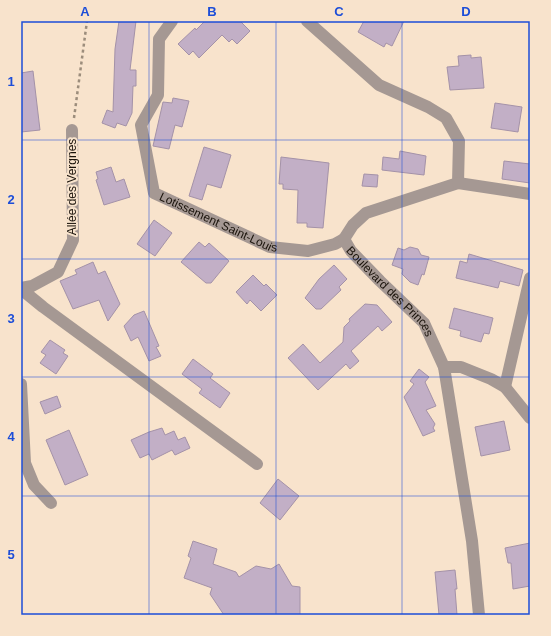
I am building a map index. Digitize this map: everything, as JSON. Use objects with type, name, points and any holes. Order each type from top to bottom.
[{"type":"street","name":"Lotissement Saint-Louis","points":[[172,21],[159,39],[158,95],[141,125],[154,193],[270,247],[308,251],[335,244],[344,239]]},
{"type":"street","points":[[307,21],[379,85],[428,107],[446,118],[459,141],[458,183],[530,194]]},
{"type":"street","name":"Allée des Vergnes","points":[[21,288],[32,286],[58,272],[73,240],[72,130]]},
{"type":"street","name":"Boulevard des Princes","points":[[458,183],[366,213],[353,225],[344,239],[351,251],[424,323],[444,367],[472,541],[479,615]]},
{"type":"street","points":[[505,388],[530,278]]},
{"type":"street","points":[[21,288],[43,308],[257,464]]},
{"type":"street","points":[[444,367],[461,367],[491,379],[505,388],[530,418]]},
{"type":"street","points":[[21,384],[25,463],[34,486],[51,503]]},
{"type":"path","points":[[72,130],[87,21]]},
{"type":"building","points":[[119,21],[136,21],[130,70],[136,70],[136,86],[133,86],[132,113],[126,126],[117,123],[115,128],[102,123],[107,110],[113,112],[115,49]]},
{"type":"building","points":[[205,21],[240,21],[250,31],[237,44],[232,39],[229,42],[222,35],[199,58],[193,51],[189,55],[178,44]]},
{"type":"building","points":[[364,21],[404,21],[392,46],[386,43],[384,47],[358,32]]},
{"type":"building","points":[[471,55],[471,58],[481,57],[484,88],[450,90],[447,67],[459,66],[458,56]]},
{"type":"building","points":[[33,71],[40,130],[21,132],[21,73]]},
{"type":"building","points":[[173,98],[189,101],[182,127],[175,125],[169,149],[153,146],[163,102],[172,103]]},
{"type":"building","points":[[495,103],[522,107],[518,132],[491,128]]},
{"type":"building","points":[[204,147],[231,155],[221,188],[207,184],[202,200],[189,196]]},
{"type":"building","points":[[400,151],[426,156],[424,175],[382,170],[383,157],[399,159]]},
{"type":"building","points":[[281,157],[329,163],[323,228],[307,227],[307,223],[297,223],[298,190],[283,189],[283,184],[279,184]]},
{"type":"building","points":[[504,161],[530,164],[530,183],[502,179]]},
{"type":"building","points":[[111,167],[116,182],[124,179],[130,197],[104,205],[96,180],[98,179],[96,172]]},
{"type":"building","points":[[364,174],[378,175],[377,187],[362,186]]},
{"type":"building","points":[[154,220],[172,233],[155,256],[137,244]]},
{"type":"building","points":[[199,242],[205,247],[209,243],[229,261],[211,283],[206,283],[181,262]]},
{"type":"building","points":[[410,247],[418,249],[421,255],[429,257],[424,275],[422,274],[418,285],[410,282],[402,274],[403,269],[392,265],[398,248],[404,250]]},
{"type":"building","points":[[469,254],[523,270],[519,286],[500,281],[498,288],[456,278],[460,261],[467,263]]},
{"type":"building","points":[[93,262],[98,274],[105,271],[120,304],[108,321],[99,300],[73,309],[60,281],[77,274],[75,270]]},
{"type":"building","points":[[334,265],[347,279],[339,287],[341,290],[321,309],[316,309],[305,298],[319,279]]},
{"type":"building","points":[[253,275],[264,286],[266,284],[277,295],[261,311],[250,300],[247,304],[236,292]]},
{"type":"building","points":[[365,304],[377,305],[392,322],[382,331],[378,326],[351,351],[359,361],[350,369],[346,364],[318,390],[288,358],[303,344],[320,363],[343,342],[344,327],[350,321],[349,319]]},
{"type":"building","points":[[454,308],[493,318],[489,334],[484,333],[481,342],[460,336],[461,331],[449,328]]},
{"type":"building","points":[[144,311],[159,346],[156,347],[161,356],[149,361],[138,337],[131,341],[124,326],[134,315]]},
{"type":"building","points":[[50,340],[65,350],[63,353],[68,356],[56,374],[40,363],[46,355],[41,352]]},
{"type":"building","points":[[193,359],[213,374],[210,378],[230,393],[220,408],[199,393],[202,389],[182,374]]},
{"type":"building","points":[[419,369],[429,377],[425,382],[436,406],[426,410],[435,424],[433,428],[435,431],[423,436],[404,397],[414,384],[410,381]]},
{"type":"building","points":[[57,396],[61,407],[45,414],[40,402]]},
{"type":"building","points":[[504,421],[510,450],[481,456],[475,427]]},
{"type":"building","points":[[162,428],[165,435],[174,431],[178,440],[185,437],[190,448],[175,455],[172,450],[152,460],[149,454],[140,458],[131,440]]},
{"type":"building","points":[[69,430],[88,475],[65,485],[46,440]]},
{"type":"building","points":[[278,479],[299,496],[280,520],[260,503]]},
{"type":"building","points":[[193,541],[217,549],[213,564],[236,572],[239,577],[256,566],[271,569],[279,564],[292,586],[300,587],[300,615],[224,615],[210,594],[212,588],[184,578],[191,558],[188,556]]},
{"type":"building","points":[[530,543],[530,586],[513,589],[511,563],[508,563],[505,548]]},
{"type":"building","points":[[455,570],[457,615],[439,615],[435,572]]}]
